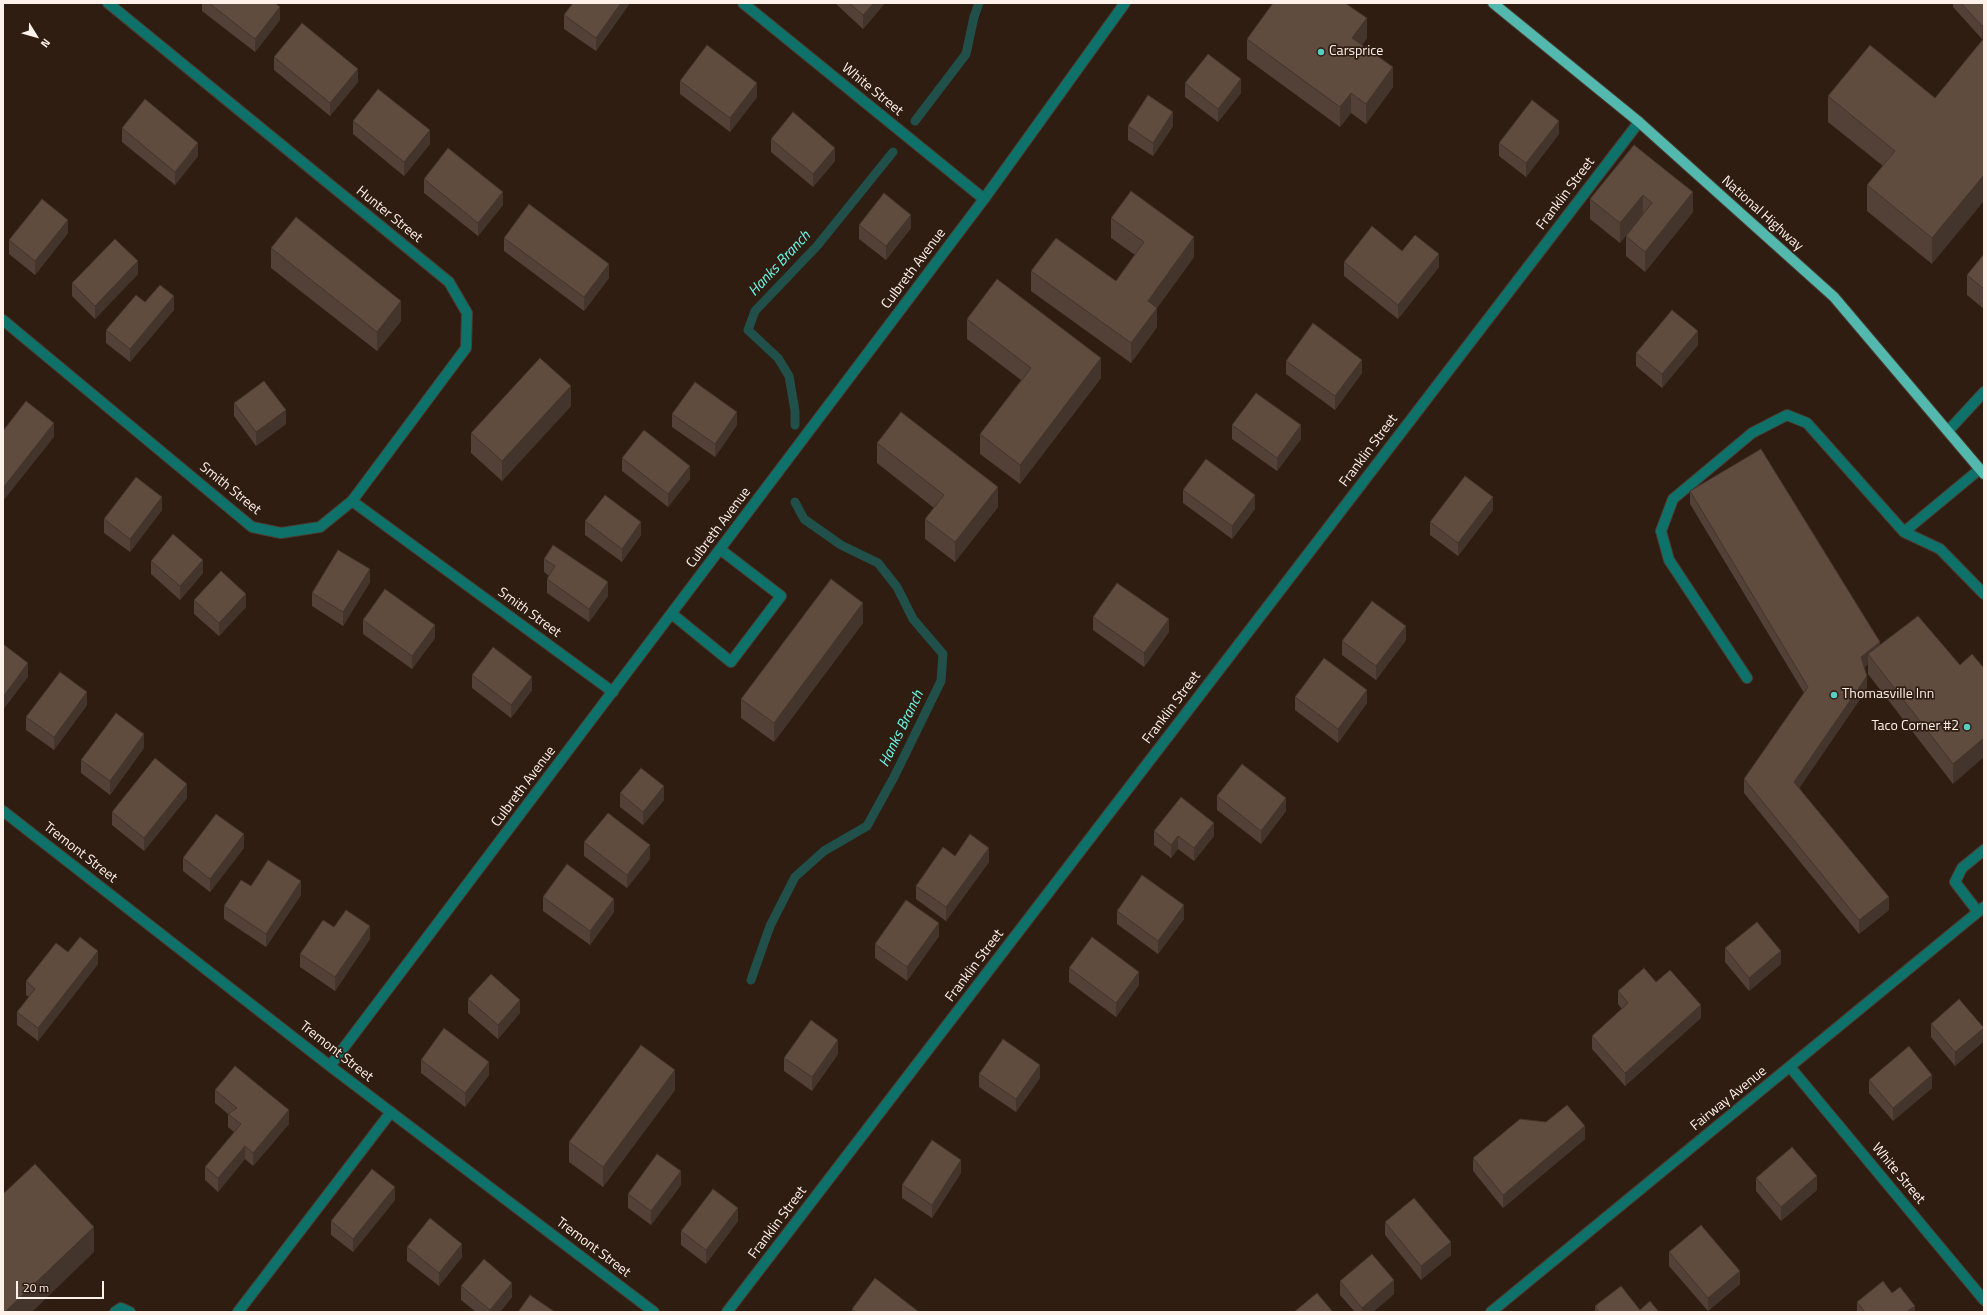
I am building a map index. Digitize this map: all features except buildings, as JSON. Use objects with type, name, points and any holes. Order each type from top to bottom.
[{"type":"main road","name":"National Highway","points":[[1493,3],[1639,122],[1834,297],[1982,472]]},
{"type":"street","name":"Hunter Street","points":[[108,3],[449,282],[467,313],[466,348],[352,501]]},
{"type":"street","name":"White Street","points":[[743,3],[984,199]]},
{"type":"street","name":"Culbreth Avenue","points":[[330,1066],[721,550],[984,199],[1125,3]]},
{"type":"street","name":"Franklin Street","points":[[727,1312],[1639,122]]},
{"type":"street","name":"Smith Street","points":[[3,320],[252,527],[281,533],[320,526],[352,501],[613,692]]},
{"type":"street","points":[[1948,431],[1984,392]]},
{"type":"street","points":[[1747,678],[1669,560],[1662,530],[1673,499],[1752,433],[1787,415],[1807,423],[1904,532],[1940,549],[1984,594]]},
{"type":"street","points":[[1904,532],[1982,472]]},
{"type":"street","points":[[672,614],[731,662],[781,596],[721,550]]},
{"type":"street","name":"Tremont Street","points":[[3,811],[330,1066],[654,1312]]},
{"type":"street","points":[[1981,909],[1955,882],[1962,868],[1984,850]]},
{"type":"street","name":"Fairway Avenue","points":[[1491,1312],[1981,909]]},
{"type":"street","name":"White Street","points":[[1790,1067],[1984,1300]]},
{"type":"street","points":[[238,1312],[391,1112]]},
{"type":"street","points":[[115,1312],[121,1308],[130,1312]]},
{"type":"waterway","name":"Hanks Branch","points":[[915,121],[966,54],[974,17],[979,3]]},
{"type":"waterway","name":"Hanks Branch","points":[[795,425],[795,411],[789,376],[778,358],[748,330],[755,311],[817,246],[893,152]]},
{"type":"waterway","name":"Hanks Branch","points":[[751,980],[770,926],[795,877],[824,851],[867,826],[894,777],[941,681],[943,654],[913,619],[897,587],[878,563],[841,545],[804,519],[795,502]]},
{"type":"place","name":"Carsprice","points":[[1321,52]]},
{"type":"place","name":"Thomasville Inn","points":[[1834,695]]},
{"type":"place","name":"Taco Corner #2","points":[[1967,727]]}]
